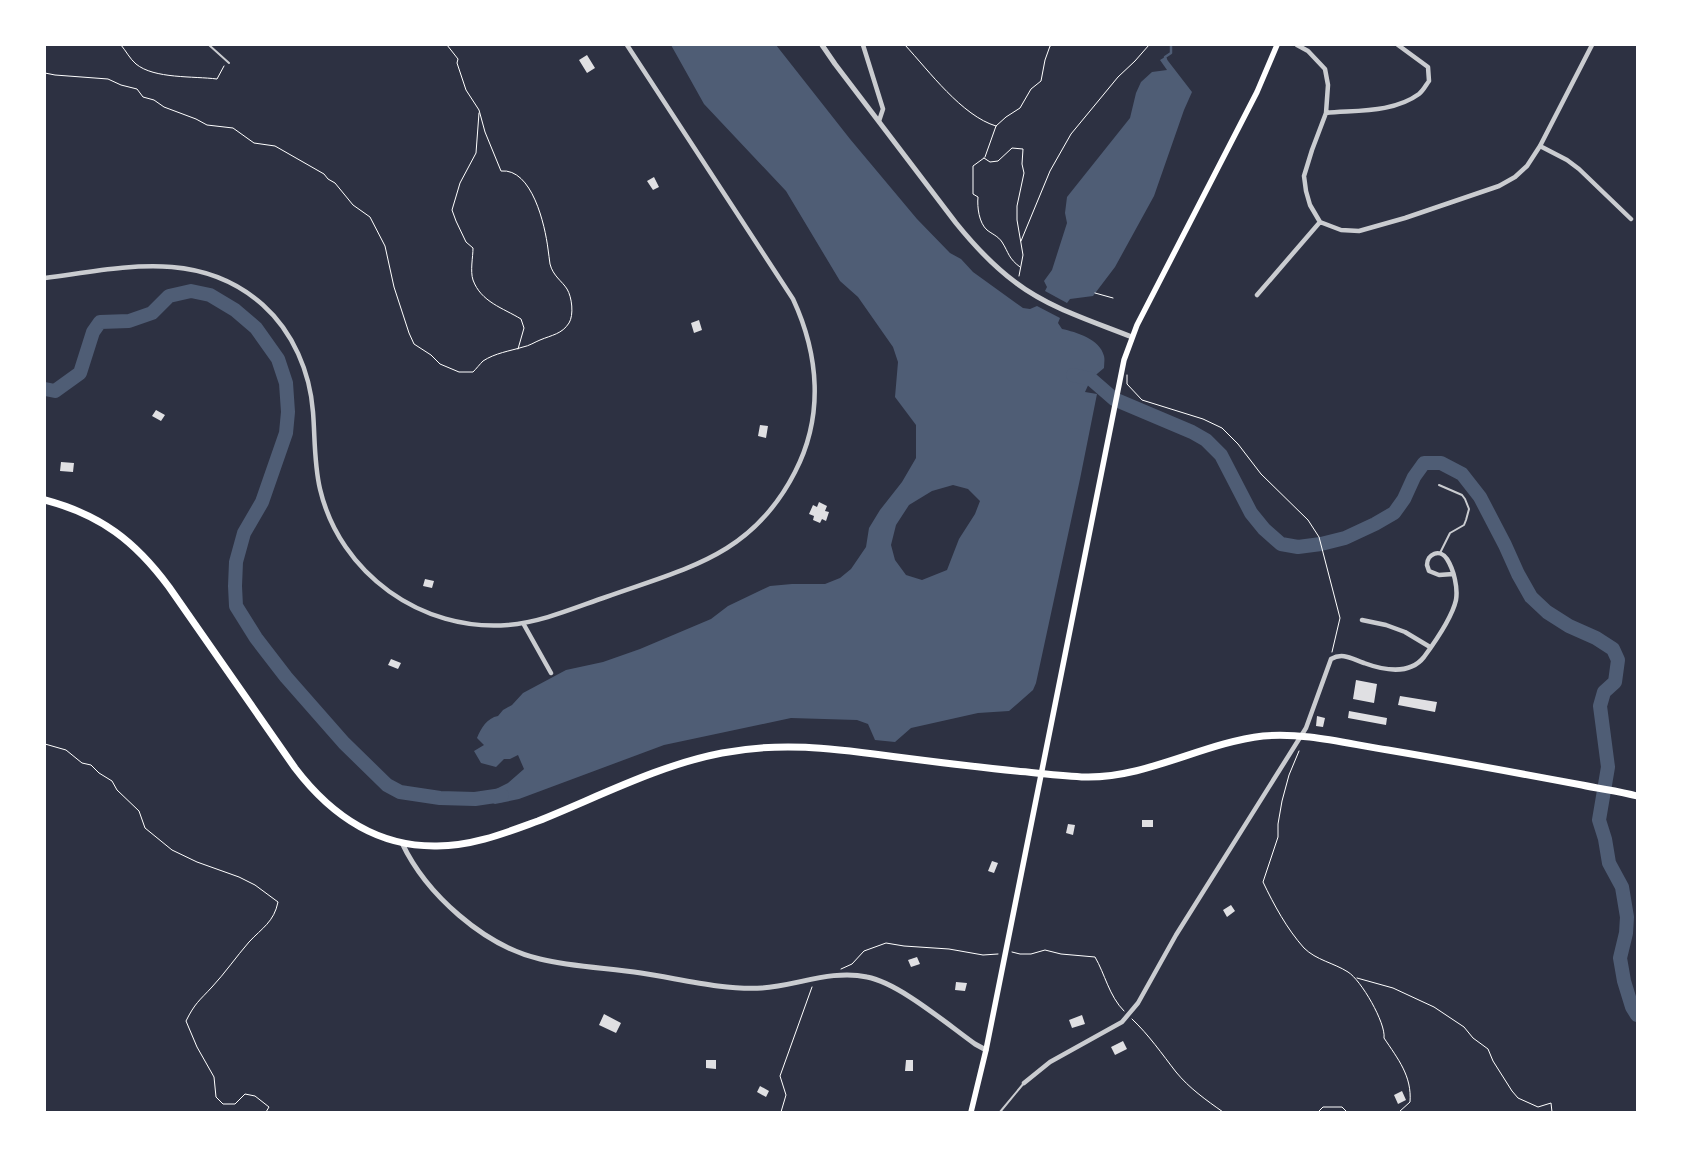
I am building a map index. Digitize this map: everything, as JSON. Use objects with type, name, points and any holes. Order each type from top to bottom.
[{"type":"main road","points":[[971,1112],[1008,942],[1122,369],[1132,337],[1165,268],[1256,92],[1277,45]]},
{"type":"main road","points":[[45,500],[83,513],[104,524],[130,542],[151,563],[165,581],[295,768],[313,790],[346,819],[373,833],[402,843],[437,846],[481,841],[518,828],[648,775],[686,762],[723,752],[763,747],[819,747],[1086,777],[1124,774],[1249,738],[1268,736],[1302,737],[1421,756],[1637,796]]},
{"type":"street","points":[[45,278],[132,267],[167,266],[193,269],[216,276],[238,287],[262,305],[280,324],[300,357],[311,395],[317,474],[323,501],[339,536],[356,561],[380,586],[404,602],[436,616],[456,621],[482,625],[523,623],[552,616],[684,570],[724,551],[759,524],[778,501],[797,469],[811,426],[814,366],[807,334],[793,299],[627,45]]},
{"type":"street","points":[[822,45],[834,64],[971,241],[992,263],[1015,283],[1064,310],[1132,337]]},
{"type":"street","points":[[863,45],[882,109],[878,120]]},
{"type":"street","points":[[1297,45],[1308,51],[1325,69],[1328,85],[1326,113],[1304,176],[1310,205],[1320,222],[1341,230],[1359,231],[1489,190],[1515,177],[1527,166],[1540,146],[1592,45]]},
{"type":"street","points":[[1326,113],[1382,108],[1406,101],[1420,93],[1429,81],[1428,67],[1398,45]]},
{"type":"street","points":[[1540,146],[1573,164],[1631,219]]},
{"type":"street","points":[[1257,295],[1320,222]]},
{"type":"street","points":[[1024,1083],[1050,1062],[1114,1027],[1128,1016],[1138,1003],[1176,935],[1302,737],[1330,656],[1347,656],[1390,670],[1401,670],[1419,662],[1430,648],[1453,609],[1456,595],[1453,574],[1448,560],[1440,554],[1434,553],[1429,557],[1427,569],[1435,574],[1453,574]]},
{"type":"street","points":[[1362,620],[1386,624],[1404,632],[1430,648]]},
{"type":"street","points":[[523,623],[551,672]]},
{"type":"street","points":[[402,843],[417,869],[439,896],[458,914],[488,936],[510,949],[530,957],[561,964],[638,973],[722,986],[762,988],[847,975],[875,978],[892,986],[986,1050]]},
{"type":"lane","points":[[208,45],[228,62]]},
{"type":"lane","points":[[1439,485],[1466,499],[1469,508],[1464,524],[1450,534],[1440,554]]},
{"type":"lane","points":[[1000,1112],[1024,1083]]},
{"type":"path","points":[[121,45],[136,64],[151,71],[177,76],[216,79],[228,62]]},
{"type":"path","points":[[45,73],[56,76],[108,79],[120,85],[137,89],[143,96],[154,100],[164,107],[207,125],[233,128],[254,143],[274,146],[304,162],[335,183],[353,205],[370,218],[385,246],[394,287],[414,344],[431,355],[440,364],[459,372],[473,372],[484,361],[504,352],[550,338],[562,332],[570,321],[571,300],[567,289],[558,281],[550,266],[539,210],[528,186],[517,174],[508,170],[501,171],[485,132],[479,110],[466,90],[457,63],[458,59],[447,45]]},
{"type":"path","points":[[905,45],[964,109],[985,123],[996,126]]},
{"type":"path","points":[[1021,268],[1006,252],[999,238],[987,230],[981,223],[977,203],[978,197],[973,194],[973,166],[984,158],[996,126],[1020,108],[1031,89],[1041,81],[1045,60],[1052,45]]},
{"type":"path","points":[[1021,241],[1050,171],[1071,134],[1096,102],[1149,45]]},
{"type":"path","points":[[479,110],[476,153],[460,183],[452,210],[466,242],[473,248],[473,279],[483,296],[489,302],[521,319],[524,328],[518,348]]},
{"type":"path","points":[[984,158],[990,162],[998,161],[1012,148],[1023,150],[1022,164],[1024,173],[1017,206],[1017,220],[1023,255],[1021,268],[1015,283]]},
{"type":"path","points":[[1095,293],[1113,298]]},
{"type":"path","points":[[1122,369],[1128,376],[1128,384],[1142,400],[1203,419],[1222,428],[1238,444],[1261,474],[1308,520],[1320,537],[1340,618],[1330,656]]},
{"type":"path","points":[[1302,737],[1284,793],[1278,824],[1278,837],[1263,882],[1273,902],[1305,948],[1324,961],[1347,971],[1356,978],[1379,1018],[1384,1038],[1401,1064],[1411,1088],[1410,1102],[1399,1112]]},
{"type":"path","points":[[45,744],[66,750],[82,763],[91,766],[112,781],[117,790],[139,811],[145,828],[172,850],[197,862],[239,877],[255,885],[278,902],[276,913],[271,920],[211,988],[195,1003],[186,1021],[200,1053],[214,1077],[216,1097],[223,1104],[235,1104],[245,1094],[255,1096],[268,1106],[266,1112]]},
{"type":"path","points":[[839,970],[852,964],[864,951],[886,943],[949,949],[983,955],[998,954]]},
{"type":"path","points":[[1005,953],[1031,954],[1044,950],[1061,954],[1095,957],[1117,1004],[1146,1032],[1176,1072],[1201,1096],[1223,1112]]},
{"type":"path","points":[[1356,978],[1393,988],[1434,1007],[1459,1023],[1473,1038],[1488,1049],[1506,1082],[1518,1098],[1538,1107],[1551,1103],[1552,1112]]},
{"type":"path","points":[[781,1112],[786,1095],[780,1076],[814,979]]},
{"type":"path","points":[[1318,1112],[1323,1107],[1342,1107],[1347,1112]]},
{"type":"water","points":[[671,45],[776,45],[850,139],[917,219],[950,253],[961,259],[973,272],[1023,308],[1030,309],[1037,306],[1060,318],[1058,323],[1062,329],[1087,337],[1102,350],[1104,368],[1091,379],[1085,392],[1097,394],[1036,683],[1033,690],[1009,711],[978,713],[911,728],[895,742],[875,740],[868,724],[857,720],[791,718],[664,745],[519,799],[495,804],[485,799],[488,793],[508,783],[524,769],[518,755],[510,759],[504,759],[496,767],[481,763],[474,751],[484,745],[477,738],[488,721],[512,705],[523,693],[566,670],[603,662],[640,649],[711,619],[728,606],[770,586],[825,584],[840,578],[851,569],[866,547],[869,528],[880,510],[902,482],[916,458],[916,425],[895,397],[898,362],[893,347],[858,297],[840,281],[786,191],[704,104]],"holes":[[[953,485],[968,489],[980,501],[975,514],[959,539],[947,570],[922,580],[906,575],[895,560],[891,545],[896,525],[909,505],[932,491]]]},
{"type":"water","points":[[1165,57],[1192,92],[1154,196],[1115,267],[1093,296],[1070,299],[1067,303],[1045,291],[1047,287],[1044,281],[1052,270],[1067,223],[1065,213],[1067,197],[1130,118],[1136,93],[1141,82],[1152,72],[1167,70],[1160,60]]},
{"type":"building","points":[[587,55],[595,68],[587,73],[579,60]]},
{"type":"building","points":[[654,177],[659,187],[653,190],[647,181]]},
{"type":"building","points":[[699,320],[702,330],[694,333],[691,323]]},
{"type":"building","points":[[156,410],[165,415],[161,421],[152,416]]},
{"type":"building","points":[[760,425],[768,426],[766,438],[758,436]]},
{"type":"building","points":[[61,462],[74,463],[73,472],[60,471]]},
{"type":"building","points":[[819,502],[827,506],[825,511],[829,512],[826,521],[822,519],[820,523],[813,520],[814,516],[809,514],[813,505],[817,507]]},
{"type":"building","points":[[425,579],[434,581],[432,588],[423,586]]},
{"type":"building","points":[[391,659],[401,663],[398,669],[388,665]]},
{"type":"building","points":[[1356,680],[1377,684],[1374,703],[1353,699]]},
{"type":"building","points":[[1400,696],[1437,702],[1435,712],[1398,705]]},
{"type":"building","points":[[1349,711],[1387,718],[1386,725],[1348,718]]},
{"type":"building","points":[[1317,716],[1325,718],[1323,727],[1316,726]]},
{"type":"building","points":[[1142,820],[1153,820],[1153,827],[1142,827]]},
{"type":"building","points":[[1068,824],[1075,825],[1073,835],[1066,833]]},
{"type":"building","points":[[992,861],[998,863],[994,873],[988,871]]},
{"type":"building","points":[[1231,905],[1235,911],[1227,917],[1223,910]]},
{"type":"building","points":[[917,957],[920,964],[911,967],[908,960]]},
{"type":"building","points":[[956,982],[967,983],[965,991],[955,990]]},
{"type":"building","points":[[604,1014],[621,1023],[616,1033],[599,1025]]},
{"type":"building","points":[[1082,1015],[1085,1024],[1072,1028],[1069,1020]]},
{"type":"building","points":[[1123,1041],[1127,1049],[1115,1055],[1111,1047]]},
{"type":"building","points":[[706,1060],[716,1060],[716,1069],[706,1068]]},
{"type":"building","points":[[906,1060],[913,1060],[913,1071],[905,1071]]},
{"type":"building","points":[[760,1086],[769,1091],[766,1097],[757,1092]]},
{"type":"building","points":[[1402,1091],[1406,1100],[1398,1104],[1394,1095]]},
{"type":"waterway","points":[[1166,60],[1165,57],[1171,53],[1171,45]]},
{"type":"waterway","points":[[45,389],[55,391],[80,373],[93,332],[100,322],[129,321],[152,313],[169,296],[191,291],[210,295],[235,310],[256,328],[278,359],[286,383],[288,412],[286,433],[262,502],[244,533],[236,562],[236,606],[256,638],[286,677],[344,743],[387,785],[400,792],[440,798],[475,799],[502,795]]},
{"type":"waterway","points":[[1073,375],[1091,379],[1114,399],[1192,432],[1206,440],[1221,455],[1251,513],[1264,529],[1281,544],[1298,547],[1321,544],[1345,538],[1375,524],[1394,513],[1424,463],[1441,463],[1462,474],[1480,497],[1531,597],[1547,612],[1569,626],[1596,638],[1613,649],[1618,660],[1615,682],[1604,692],[1600,706],[1608,767],[1599,820],[1605,839],[1609,863],[1622,887],[1627,917],[1626,933],[1620,958],[1624,981],[1632,1007],[1637,1015]]}]
